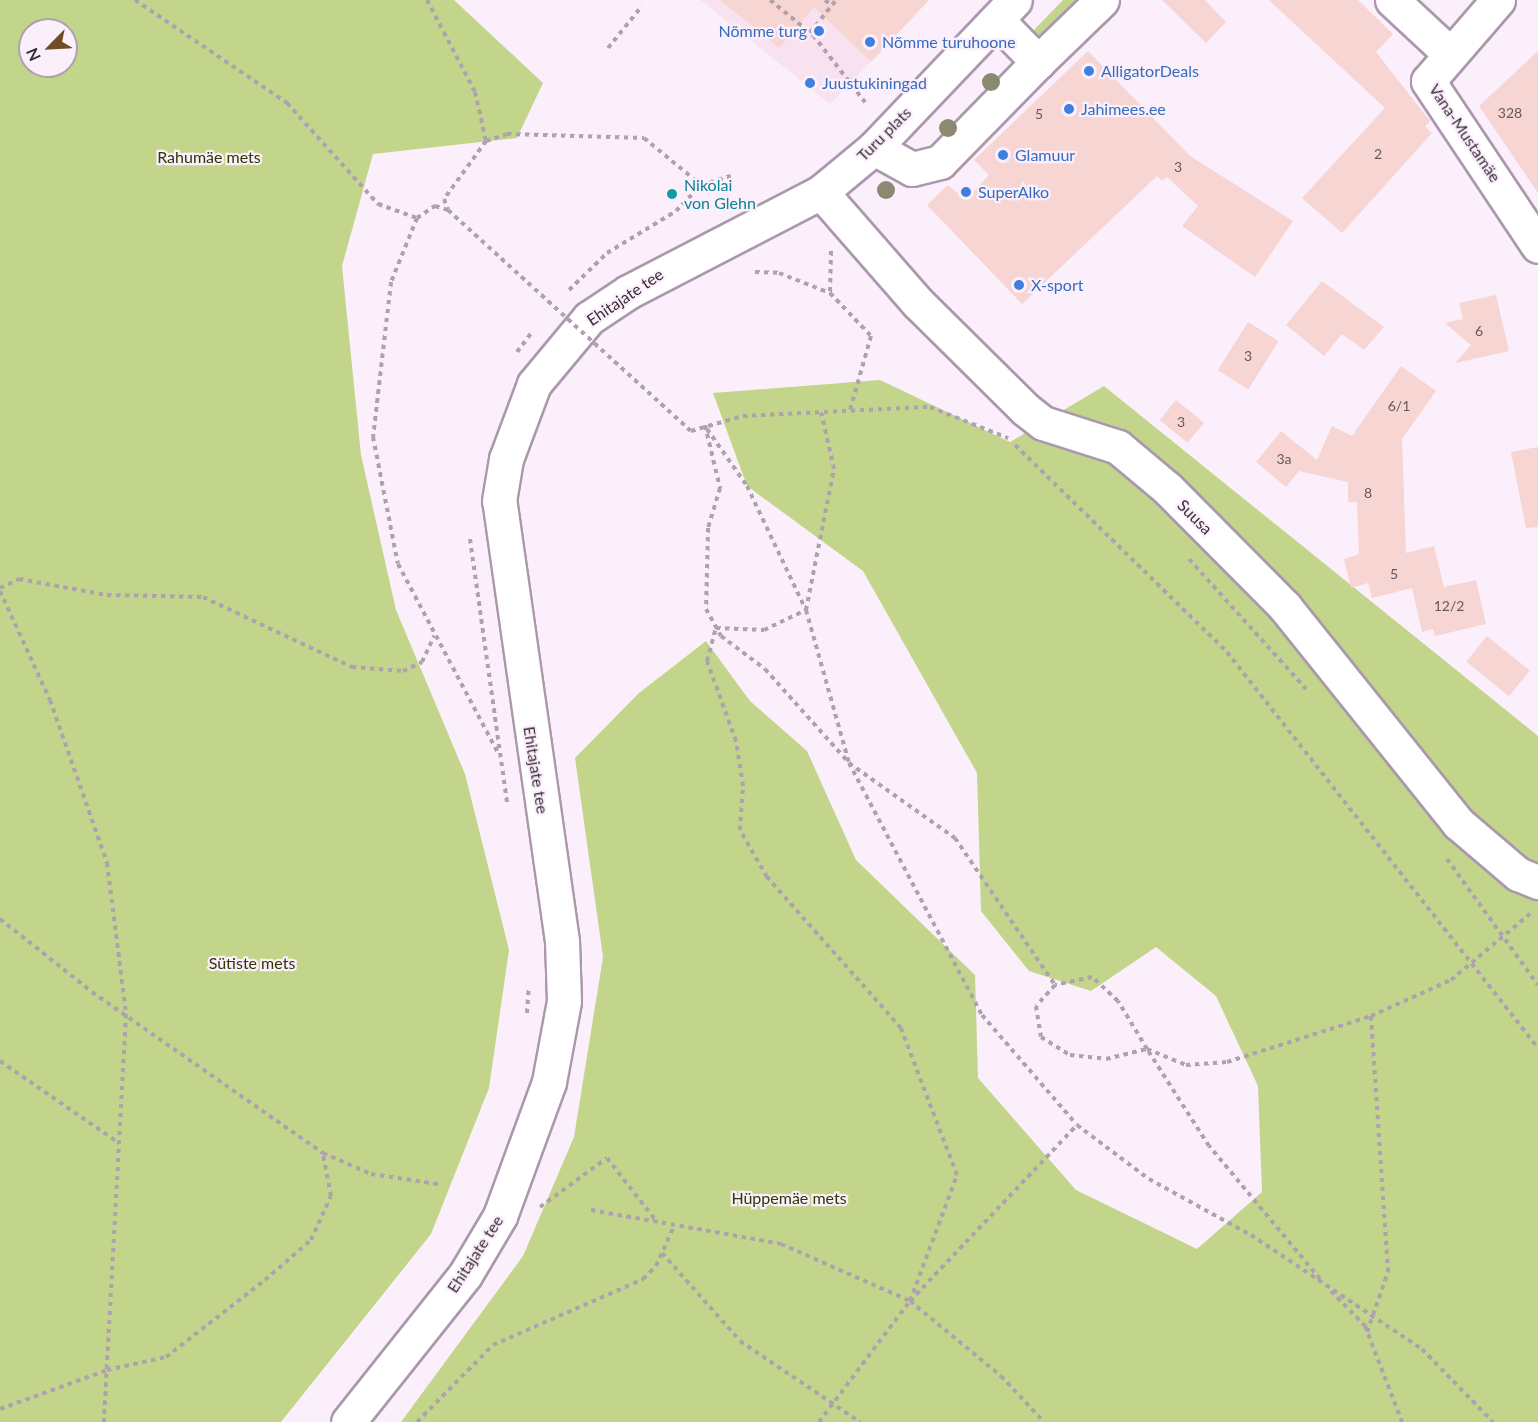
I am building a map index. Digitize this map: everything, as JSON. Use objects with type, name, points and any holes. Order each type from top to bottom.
[{"type":"main road","points":[[874,147],[912,169],[940,162],[1102,0]]},
{"type":"main road","points":[[1392,0],[1448,52]]},
{"type":"main road","name":"Vana-Mustamäe","points":[[1498,0],[1448,52],[1428,81],[1538,246]]},
{"type":"main road","points":[[1006,10],[1038,62]]},
{"type":"main road","name":"Turu plats","points":[[808,200],[874,147],[1006,10]]},
{"type":"main road","name":"Suusa","points":[[808,200],[1042,423],[1118,447],[1167,488],[1285,607],[1458,823],[1518,874],[1538,882]]},
{"type":"main road","name":"Ehitajate tee","points":[[348,1422],[465,1275],[500,1216],[549,1082],[564,1001],[562,941],[503,556],[499,501],[519,416],[558,350],[589,318],[672,266],[808,200]]},
{"type":"path","points":[[135,0],[287,103],[378,204],[417,218]]},
{"type":"path","points":[[427,0],[475,92],[486,141]]},
{"type":"path","points":[[770,0],[810,33],[864,102]]},
{"type":"path","points":[[825,0],[832,6]]},
{"type":"path","points":[[810,33],[836,0]]},
{"type":"path","points":[[608,48],[642,6]]},
{"type":"path","points":[[448,210],[444,199],[486,141],[507,134],[644,138],[701,186]]},
{"type":"path","points":[[547,315],[608,253],[676,211],[701,186],[731,176]]},
{"type":"path","points":[[500,756],[398,564],[373,437],[392,282],[417,218],[435,206],[448,210],[691,431],[705,425],[743,416],[930,407],[1031,448]]},
{"type":"path","points":[[830,292],[831,238]]},
{"type":"path","points":[[755,272],[779,273],[830,292],[871,336],[850,410]]},
{"type":"path","points":[[511,361],[541,322]]},
{"type":"path","points":[[806,610],[834,469],[821,411]]},
{"type":"path","points":[[705,425],[747,486],[806,610],[849,763],[982,1015],[1077,1125],[1149,1179],[1251,1235],[1422,1349],[1493,1422]]},
{"type":"path","points":[[705,425],[720,488],[708,528],[706,571],[706,609],[717,628],[765,669],[849,763],[955,838],[1055,985]]},
{"type":"path","points":[[1011,440],[1227,652],[1538,1048]]},
{"type":"path","points":[[469,526],[508,807]]},
{"type":"path","points":[[1186,557],[1313,697]]},
{"type":"path","points":[[104,1422],[126,1014],[107,863],[50,700],[0,589],[19,579],[107,595],[204,597],[352,667],[403,671],[422,662],[434,635]]},
{"type":"path","points":[[717,628],[773,628],[806,610]]},
{"type":"path","points":[[717,628],[707,661],[736,741],[743,786],[740,830],[767,877],[901,1028],[957,1175],[910,1301]]},
{"type":"path","points":[[1441,852],[1538,985]]},
{"type":"path","points":[[1402,1422],[1367,1332],[1209,1146],[1147,1049],[1118,1001],[1092,977],[1055,985],[1036,1006],[1041,1036],[1070,1055],[1106,1059],[1147,1049],[1186,1065],[1227,1062],[1371,1016],[1451,980],[1527,922],[1538,901]]},
{"type":"path","points":[[0,919],[126,1014],[323,1153],[371,1174],[438,1184]]},
{"type":"path","points":[[526,1019],[530,980]]},
{"type":"path","points":[[1367,1332],[1388,1272],[1371,1016]]},
{"type":"path","points":[[0,1061],[119,1143]]},
{"type":"path","points":[[819,1422],[910,1301],[1077,1125]]},
{"type":"path","points":[[0,1408],[107,1370],[166,1357],[312,1240],[331,1196],[323,1153]]},
{"type":"path","points":[[540,1207],[607,1158],[657,1222]]},
{"type":"path","points":[[591,1210],[781,1244],[910,1301],[1001,1376],[1044,1422]]},
{"type":"path","points":[[417,1422],[493,1346],[538,1322],[608,1298],[643,1279],[662,1252],[674,1226]]},
{"type":"path","points":[[662,1252],[740,1341],[860,1422]]},
{"type":"shaded area","name":"Nõmme turg","points":[[700,0],[929,0],[830,104]]},
{"type":"green space","name":"Sütiste mets","points":[[0,0],[454,0],[543,83],[517,138],[373,154],[342,266],[361,455],[396,610],[465,774],[509,950],[489,1088],[431,1234],[281,1422],[0,1422]]},
{"type":"green space","points":[[1063,0],[1078,0],[1044,36],[1034,37],[1033,31]]},
{"type":"green space","name":"Hüppemäe mets","points":[[880,380],[1010,442],[1104,386],[1538,736],[1538,1422],[401,1422],[523,1256],[574,1137],[603,957],[575,758],[639,693],[706,641],[750,701],[807,751],[856,860],[975,975],[978,1078],[1076,1190],[1197,1249],[1262,1192],[1258,1086],[1216,996],[1156,947],[1091,991],[1029,971],[981,911],[977,773],[863,571],[747,486],[713,393]]},
{"type":"building","points":[[720,0],[929,0],[871,62],[814,7],[779,48]]},
{"type":"building","points":[[1162,0],[1205,0],[1226,22],[1206,43]]},
{"type":"building","points":[[1269,0],[1358,0],[1393,34],[1376,52],[1430,121],[1425,126],[1432,133],[1342,233],[1302,198],[1385,108]]},
{"type":"building","points":[[1088,51],[1190,156],[1293,221],[1255,277],[1182,226],[1198,206],[1167,177],[1162,181],[1157,176],[1022,304],[927,205],[948,185],[966,200],[989,175],[974,160]]},
{"type":"building","points":[[1538,51],[1538,193],[1479,106]]},
{"type":"building","points":[[1322,281],[1384,327],[1364,350],[1342,334],[1324,356],[1286,325]]},
{"type":"building","points":[[1496,295],[1509,351],[1455,363],[1471,345],[1445,323],[1463,319],[1459,303]]},
{"type":"building","points":[[1248,322],[1279,341],[1248,389],[1218,370]]},
{"type":"building","points":[[1401,366],[1436,391],[1402,439],[1406,553],[1434,546],[1444,587],[1476,580],[1486,624],[1435,636],[1433,629],[1422,632],[1412,588],[1372,598],[1368,583],[1351,588],[1344,559],[1359,554],[1357,502],[1348,502],[1348,482],[1299,471],[1286,487],[1256,462],[1281,431],[1317,460],[1332,426],[1352,436]]},
{"type":"building","points":[[1176,400],[1204,423],[1188,443],[1160,420]]},
{"type":"building","points":[[1538,447],[1538,527],[1526,528],[1511,452]]},
{"type":"building","points":[[1487,636],[1530,671],[1509,696],[1466,662]]},
{"type":"place","name":"Nõmme turg","points":[[819,31]]},
{"type":"place","name":"Nõmme turuhoone","points":[[870,42]]},
{"type":"place","name":"AlligatorDeals","points":[[1089,71]]},
{"type":"place","name":"Juustukiningad","points":[[810,83]]},
{"type":"place","name":"Jahimees.ee","points":[[1069,109]]},
{"type":"place","name":"Glamuur","points":[[1003,155]]},
{"type":"place","name":"SuperAlko","points":[[966,192]]},
{"type":"place","name":"Nikolai von Glehn","points":[[672,194]]},
{"type":"place","name":"X-sport","points":[[1019,285]]},
{"type":"park label","name":"Rahumäe mets","points":[[209,157]]}]
